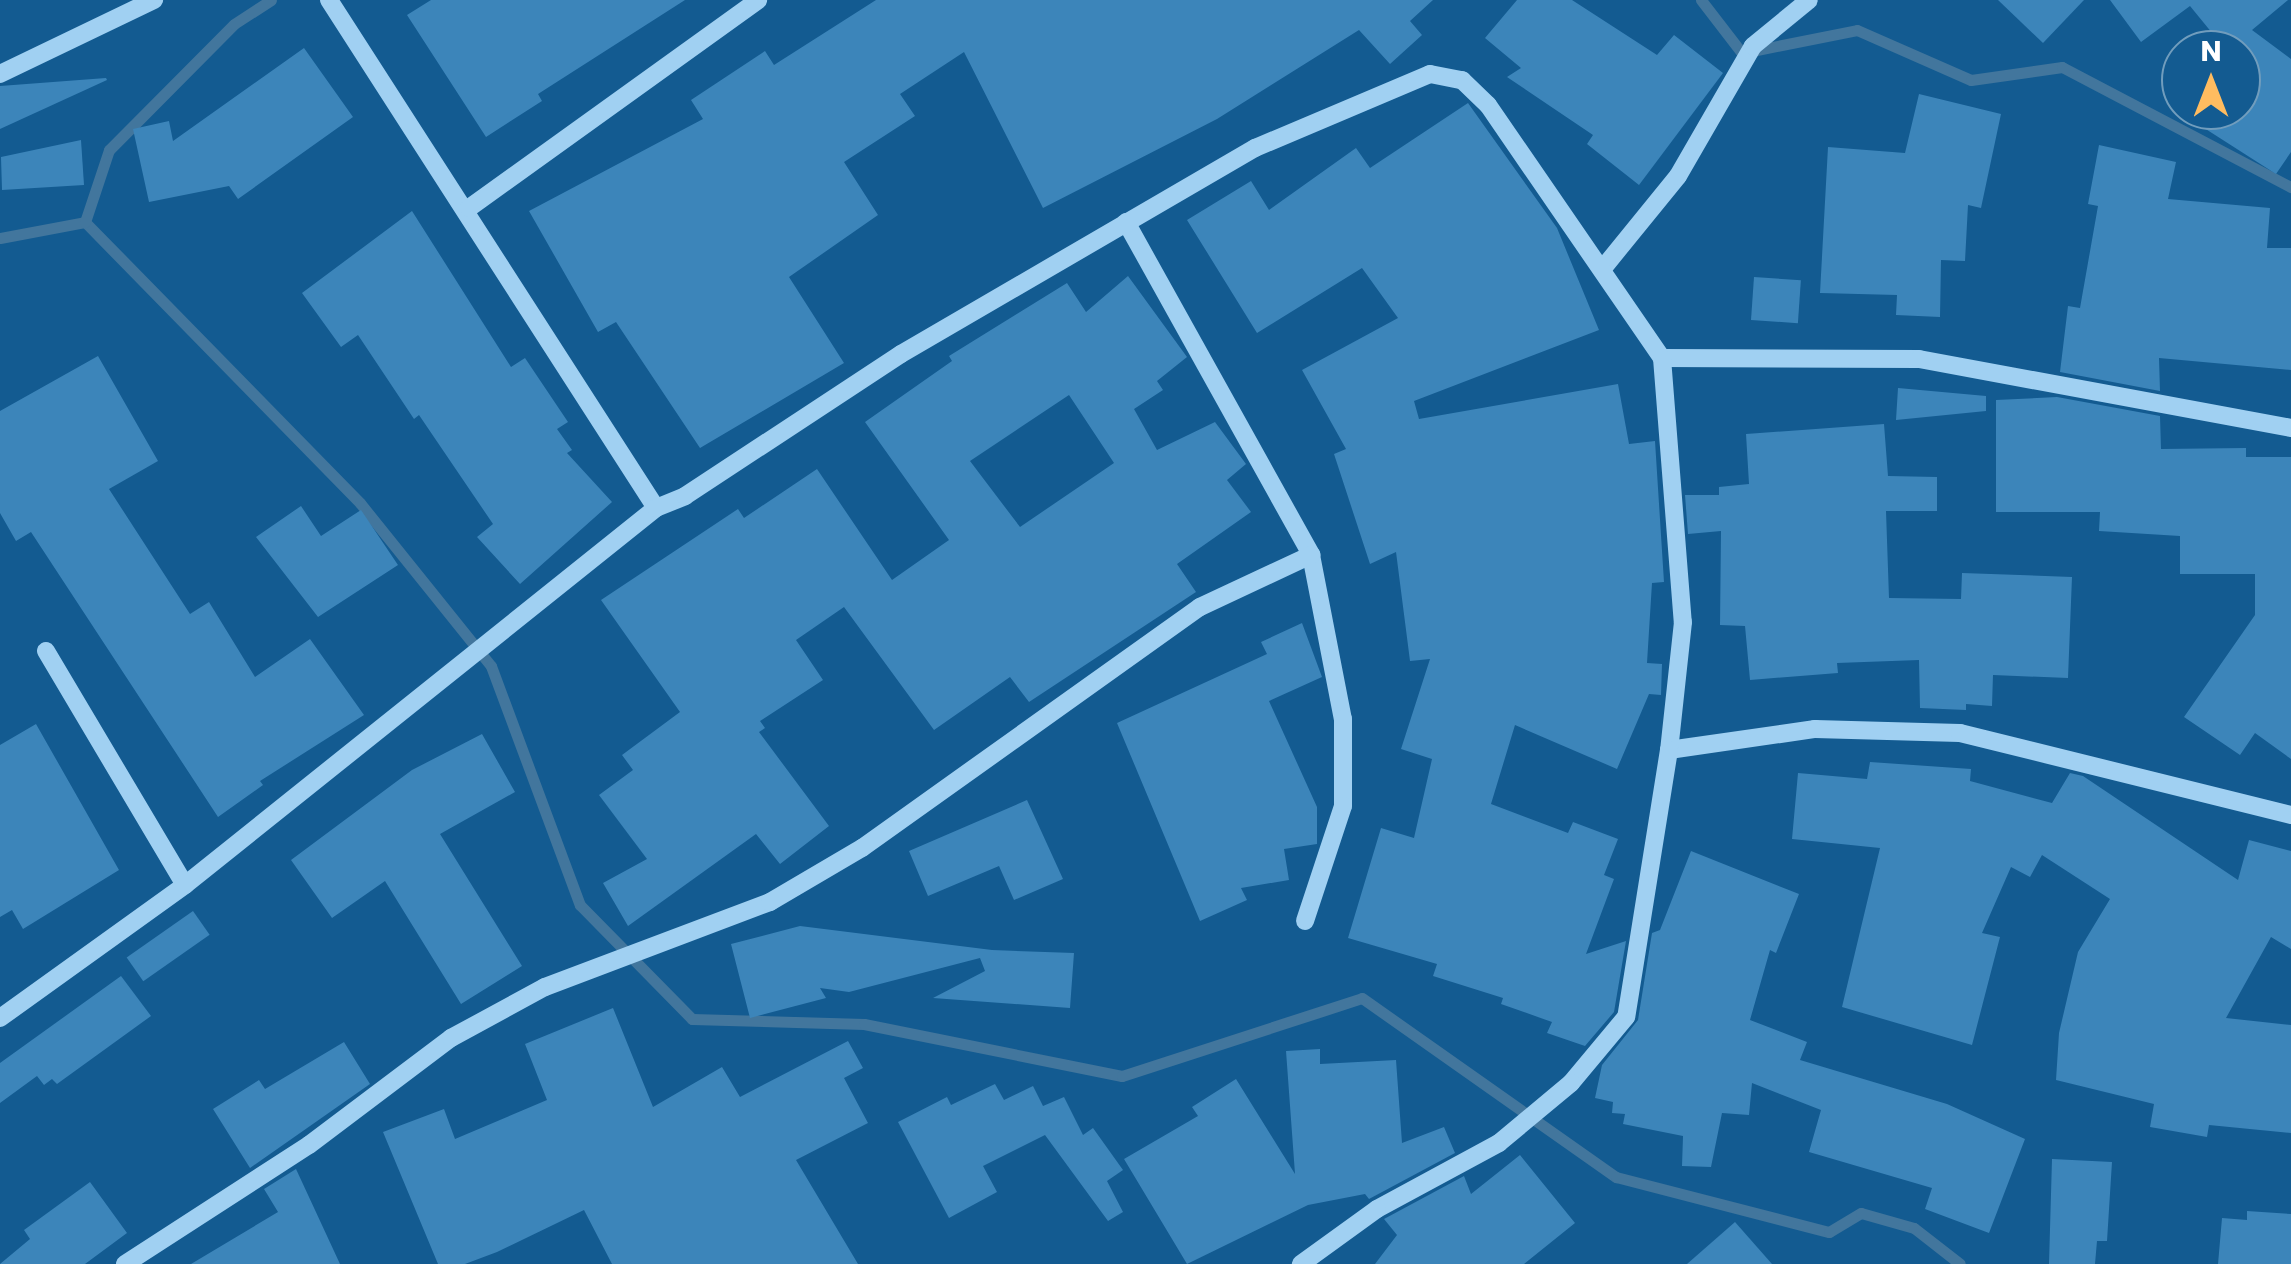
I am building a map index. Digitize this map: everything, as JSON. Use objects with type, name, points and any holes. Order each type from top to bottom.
[{"type":"street","points":[[0,74],[154,0]]},
{"type":"street","points":[[330,0],[469,208],[656,508]]},
{"type":"street","points":[[469,208],[758,0]]},
{"type":"street","points":[[1604,266],[1678,176],[1753,46],[1809,0]]},
{"type":"street","points":[[0,1018],[185,885],[656,508],[685,496],[901,354],[1255,148],[1430,74],[1462,80],[1488,104],[1604,266],[1662,358],[1684,622],[1669,750],[1626,1017],[1571,1082],[1499,1143],[1376,1209],[1301,1264]]},
{"type":"street","points":[[1126,222],[1311,555],[1343,720],[1343,806],[1305,921]]},
{"type":"street","points":[[1662,358],[1920,360],[2291,428]]},
{"type":"street","points":[[126,1264],[309,1145],[450,1038],[545,987],[770,902],[862,848],[1200,607],[1311,555]]},
{"type":"street","points":[[46,652],[185,885]]},
{"type":"street","points":[[1669,750],[1815,729],[1960,734],[2291,814]]},
{"type":"building","points":[[431,0],[685,0],[538,94],[542,101],[486,137],[407,15]]},
{"type":"building","points":[[876,0],[1433,0],[1410,21],[1422,35],[1390,64],[1359,30],[1217,119],[1043,208],[964,52],[900,94],[915,116],[844,162],[878,215],[789,277],[844,363],[700,448],[616,322],[598,332],[529,211],[703,119],[691,100],[765,51],[774,65]]},
{"type":"building","points":[[1517,0],[1572,0],[1657,55],[1674,35],[1723,73],[1639,185],[1587,144],[1593,135],[1507,77],[1521,68],[1485,38]]},
{"type":"building","points":[[1998,0],[2084,0],[2043,43]]},
{"type":"building","points":[[2110,0],[2288,0],[2252,30],[2210,30],[2190,6],[2141,42]]},
{"type":"building","points":[[2261,37],[2291,59],[2291,152],[2276,174],[2207,130],[2261,130]]},
{"type":"building","points":[[304,48],[353,117],[238,199],[229,186],[149,202],[133,129],[169,121],[173,141]]},
{"type":"building","points":[[107,80],[0,129],[0,86]]},
{"type":"building","points":[[1919,94],[2001,114],[1981,208],[1968,205],[1965,261],[1941,260],[1940,317],[1896,315],[1897,295],[1820,293],[1828,147],[1905,153]]},
{"type":"building","points":[[1468,103],[1557,228],[1599,330],[1414,401],[1419,419],[1618,384],[1629,444],[1655,441],[1664,582],[1652,583],[1647,663],[1662,664],[1661,695],[1649,694],[1617,769],[1515,725],[1491,804],[1568,833],[1573,822],[1618,839],[1604,875],[1614,879],[1586,954],[1626,941],[1614,1012],[1585,1046],[1547,1033],[1552,1022],[1501,1004],[1503,998],[1433,976],[1437,964],[1348,938],[1381,828],[1414,838],[1432,759],[1401,749],[1430,659],[1410,661],[1396,552],[1370,564],[1334,454],[1346,449],[1302,370],[1398,318],[1362,268],[1257,333],[1187,220],[1251,181],[1269,210],[1356,148],[1370,168]]},
{"type":"building","points":[[81,140],[84,185],[2,190],[1,157]]},
{"type":"building","points":[[2099,145],[2176,162],[2168,199],[2270,208],[2267,248],[2291,248],[2291,370],[2159,358],[2160,391],[2060,372],[2068,306],[2080,308],[2098,206],[2088,204]]},
{"type":"building","points":[[412,211],[511,367],[525,358],[568,422],[557,429],[572,450],[567,453],[612,502],[520,584],[477,537],[493,524],[419,415],[414,419],[358,335],[341,347],[302,293]]},
{"type":"building","points":[[1128,276],[1187,357],[1157,381],[1163,390],[1134,409],[1157,450],[1215,422],[1246,464],[1227,480],[1251,512],[1177,564],[1196,592],[1029,702],[1010,677],[934,730],[844,607],[796,640],[823,680],[760,721],[765,728],[759,732],[829,826],[780,864],[756,834],[628,926],[603,883],[647,859],[599,795],[633,770],[622,755],[680,712],[601,600],[738,509],[744,518],[817,469],[892,580],[949,540],[865,422],[952,361],[949,356],[1067,283],[1086,312]],"holes":[[[1069,395],[1114,463],[1020,527],[970,461]]]},
{"type":"building","points":[[1754,277],[1801,280],[1798,323],[1751,320]]},
{"type":"building","points":[[98,356],[158,461],[109,489],[190,614],[209,602],[255,677],[310,639],[364,715],[260,781],[263,785],[218,817],[31,532],[16,541],[0,513],[0,411]]},
{"type":"building","points":[[1898,388],[1986,396],[1986,411],[1896,420]]},
{"type":"building","points":[[2057,397],[2160,416],[2161,449],[2246,448],[2246,457],[2291,457],[2291,759],[2255,733],[2240,755],[2184,717],[2255,615],[2255,574],[2180,574],[2180,536],[2099,531],[2100,512],[1996,512],[1996,400]]},
{"type":"building","points":[[1884,424],[1888,476],[1937,477],[1937,511],[1886,511],[1889,598],[1961,599],[1962,573],[2072,577],[2068,678],[1993,675],[1992,706],[1966,704],[1966,710],[1920,708],[1919,660],[1837,663],[1838,673],[1750,680],[1745,626],[1720,625],[1721,531],[1688,534],[1685,495],[1719,495],[1719,487],[1749,484],[1746,434]]},
{"type":"building","points":[[301,506],[321,536],[361,510],[398,565],[318,617],[256,537]]},
{"type":"building","points":[[1302,623],[1322,677],[1269,701],[1317,807],[1317,844],[1284,849],[1289,880],[1241,888],[1247,900],[1200,921],[1117,723],[1267,654],[1261,642]]},
{"type":"building","points":[[36,724],[119,870],[23,929],[12,910],[0,917],[0,745]]},
{"type":"building","points":[[482,734],[515,792],[440,834],[522,966],[461,1004],[385,881],[332,918],[291,860],[412,770]]},
{"type":"building","points":[[1870,762],[1971,769],[1970,781],[2052,803],[2070,773],[2083,776],[2238,880],[2249,840],[2291,851],[2291,949],[2271,937],[2226,1018],[2291,1025],[2291,1133],[2209,1125],[2207,1137],[2150,1127],[2154,1104],[2056,1080],[2059,1033],[2078,952],[2110,899],[2042,855],[2030,877],[2011,867],[1982,933],[2000,937],[1972,1045],[1842,1007],[1880,848],[1792,839],[1798,773],[1867,779]]},
{"type":"building","points":[[1027,800],[1063,879],[1014,900],[999,866],[928,896],[909,851]]},
{"type":"building","points":[[1691,851],[1799,894],[1776,953],[1770,950],[1750,1020],[1807,1042],[1800,1060],[1947,1104],[2025,1139],[1989,1233],[1925,1209],[1932,1188],[1809,1152],[1821,1110],[1752,1083],[1749,1115],[1722,1113],[1711,1167],[1682,1166],[1683,1136],[1623,1124],[1625,1114],[1612,1113],[1613,1102],[1595,1098],[1602,1065],[1638,1020],[1652,933],[1660,930]]},
{"type":"building","points":[[193,911],[210,935],[143,981],[127,957]]},
{"type":"building","points":[[800,926],[992,950],[1074,953],[1070,1008],[933,998],[985,971],[980,958],[849,992],[820,988],[826,998],[750,1018],[731,944]]},
{"type":"building","points":[[121,976],[151,1016],[57,1084],[52,1079],[44,1085],[37,1076],[0,1103],[0,1063]]},
{"type":"building","points":[[613,1008],[653,1107],[722,1067],[740,1097],[848,1041],[863,1068],[844,1078],[868,1123],[796,1160],[858,1264],[612,1264],[584,1210],[465,1264],[438,1264],[383,1132],[444,1109],[455,1139],[547,1100],[525,1044]]},
{"type":"building","points":[[344,1042],[370,1084],[250,1168],[213,1109],[259,1080],[265,1089]]},
{"type":"building","points":[[1320,1049],[1320,1064],[1396,1060],[1402,1143],[1444,1127],[1455,1153],[1369,1199],[1365,1194],[1308,1205],[1187,1264],[1124,1159],[1198,1116],[1192,1107],[1236,1079],[1295,1174],[1286,1051]]},
{"type":"building","points":[[995,1084],[1004,1100],[1033,1086],[1043,1106],[1064,1097],[1083,1135],[1093,1128],[1123,1170],[1107,1181],[1123,1212],[1108,1221],[1045,1135],[983,1166],[997,1192],[949,1218],[898,1122],[947,1097],[951,1105]]},
{"type":"building","points":[[1520,1155],[1575,1223],[1524,1264],[1375,1264],[1397,1235],[1384,1219],[1464,1176],[1471,1194]]},
{"type":"building","points":[[2052,1159],[2112,1162],[2107,1241],[2097,1241],[2095,1264],[2049,1264]]},
{"type":"building","points":[[296,1169],[340,1264],[191,1264],[278,1212],[264,1189]]},
{"type":"building","points":[[90,1182],[127,1233],[85,1264],[0,1264],[30,1239],[24,1230]]},
{"type":"building","points":[[2247,1211],[2291,1214],[2291,1264],[2218,1264],[2222,1218],[2247,1220]]},
{"type":"building","points":[[1735,1222],[1772,1264],[1687,1264]]},
{"type":"waterway","points":[[0,238],[85,222],[109,150],[234,24],[271,0]]},
{"type":"waterway","points":[[1701,0],[1742,53],[1857,30],[1971,80],[2062,67],[2291,187]]},
{"type":"waterway","points":[[85,222],[360,503],[491,666],[580,905],[692,1019],[864,1024],[1122,1076],[1362,998],[1616,1177],[1829,1232],[1861,1213],[1914,1228],[1960,1264]]}]
